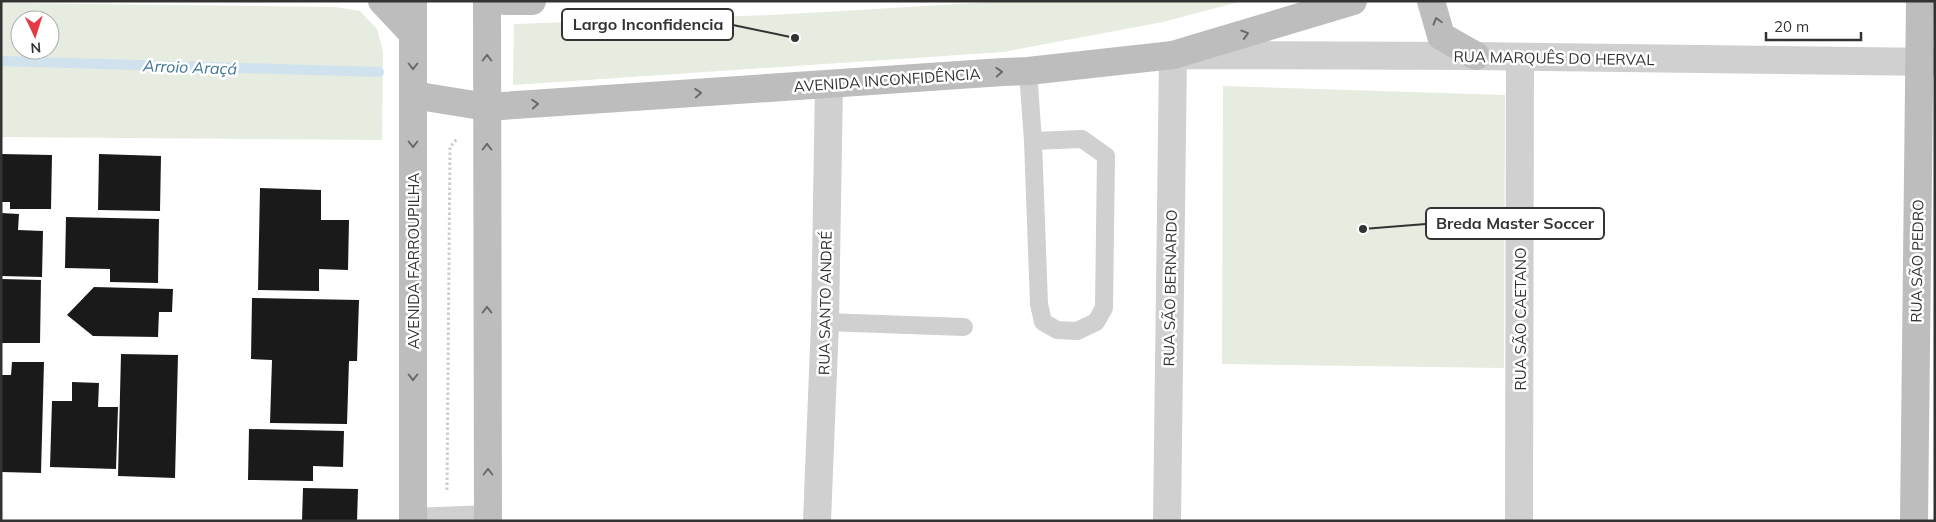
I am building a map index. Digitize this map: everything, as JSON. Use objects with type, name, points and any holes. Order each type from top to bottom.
[{"type":"street","points":[[382,1],[413,34]]},
{"type":"street","name":"AVENIDA FARROUPILHA","points":[[413,1],[413,519]]},
{"type":"street","points":[[487,1],[488,518]]},
{"type":"street","points":[[505,1],[532,1]]},
{"type":"street","name":"AVENIDA INCONFIDÊNCIA","points":[[413,95],[487,106],[1028,71],[1173,55],[1353,1]]},
{"type":"street","points":[[1431,1],[1441,36],[1476,56]]},
{"type":"street","name":"RUA SÃO PEDRO","points":[[1914,521],[1927,62],[1920,1]]},
{"type":"street","name":"RUA MARQUÊS DO HERVAL","points":[[1173,55],[1476,56],[1927,62]]},
{"type":"street","name":"RUA SÃO BERNARDO","points":[[1167,521],[1173,55]]},
{"type":"street","name":"RUA SÃO CAETANO","points":[[1519,521],[1520,58]]},
{"type":"street","name":"RUA SANTO ANDRÉ","points":[[817,521],[825,322],[829,84]]},
{"type":"lane","points":[[1028,71],[1033,141],[1039,304],[1043,322],[1057,330],[1077,330],[1096,322],[1104,308],[1106,156],[1082,139],[1033,141]]},
{"type":"lane","points":[[825,322],[964,327]]},
{"type":"lane","points":[[413,519],[447,517],[488,518]]},
{"type":"path","points":[[447,517],[450,147],[487,106]]},
{"type":"shaded area","points":[[1009,1],[1242,1],[1163,22],[1003,52],[513,85],[514,24],[773,15]]},
{"type":"shaded area","points":[[1,3],[335,7],[360,11],[377,29],[383,51],[382,140],[1,137]]},
{"type":"shaded area","points":[[1223,86],[1505,95],[1504,368],[1222,364]]},
{"type":"building","points":[[1,154],[52,155],[51,209],[10,209],[10,202],[1,202]]},
{"type":"building","points":[[99,154],[161,156],[160,211],[98,210]]},
{"type":"building","points":[[260,188],[321,190],[321,220],[349,220],[348,270],[319,269],[319,291],[258,290]]},
{"type":"building","points":[[1,213],[19,214],[18,230],[43,231],[42,277],[1,276]]},
{"type":"building","points":[[66,217],[159,219],[158,283],[110,282],[110,269],[65,268]]},
{"type":"building","points":[[1,279],[41,280],[40,343],[1,343]]},
{"type":"building","points":[[94,287],[173,289],[172,312],[159,312],[158,337],[93,336],[67,315]]},
{"type":"building","points":[[252,298],[359,300],[357,361],[349,361],[347,424],[270,423],[272,360],[251,359]]},
{"type":"building","points":[[121,354],[178,355],[175,478],[118,476]]},
{"type":"building","points":[[12,362],[44,362],[41,473],[1,472],[1,375],[11,375]]},
{"type":"building","points":[[72,382],[99,383],[98,407],[118,407],[116,469],[50,467],[52,401],[72,401]]},
{"type":"building","points":[[249,429],[344,431],[343,467],[313,466],[313,481],[248,480]]},
{"type":"building","points":[[303,488],[358,489],[357,521],[302,521]]},
{"type":"waterway","name":"Arroio Araçá","points":[[1,61],[379,72]]},
{"type":"place","name":"Largo Inconfidencia","points":[[795,38]]},
{"type":"place","name":"Breda Master Soccer","points":[[1363,229]]}]
